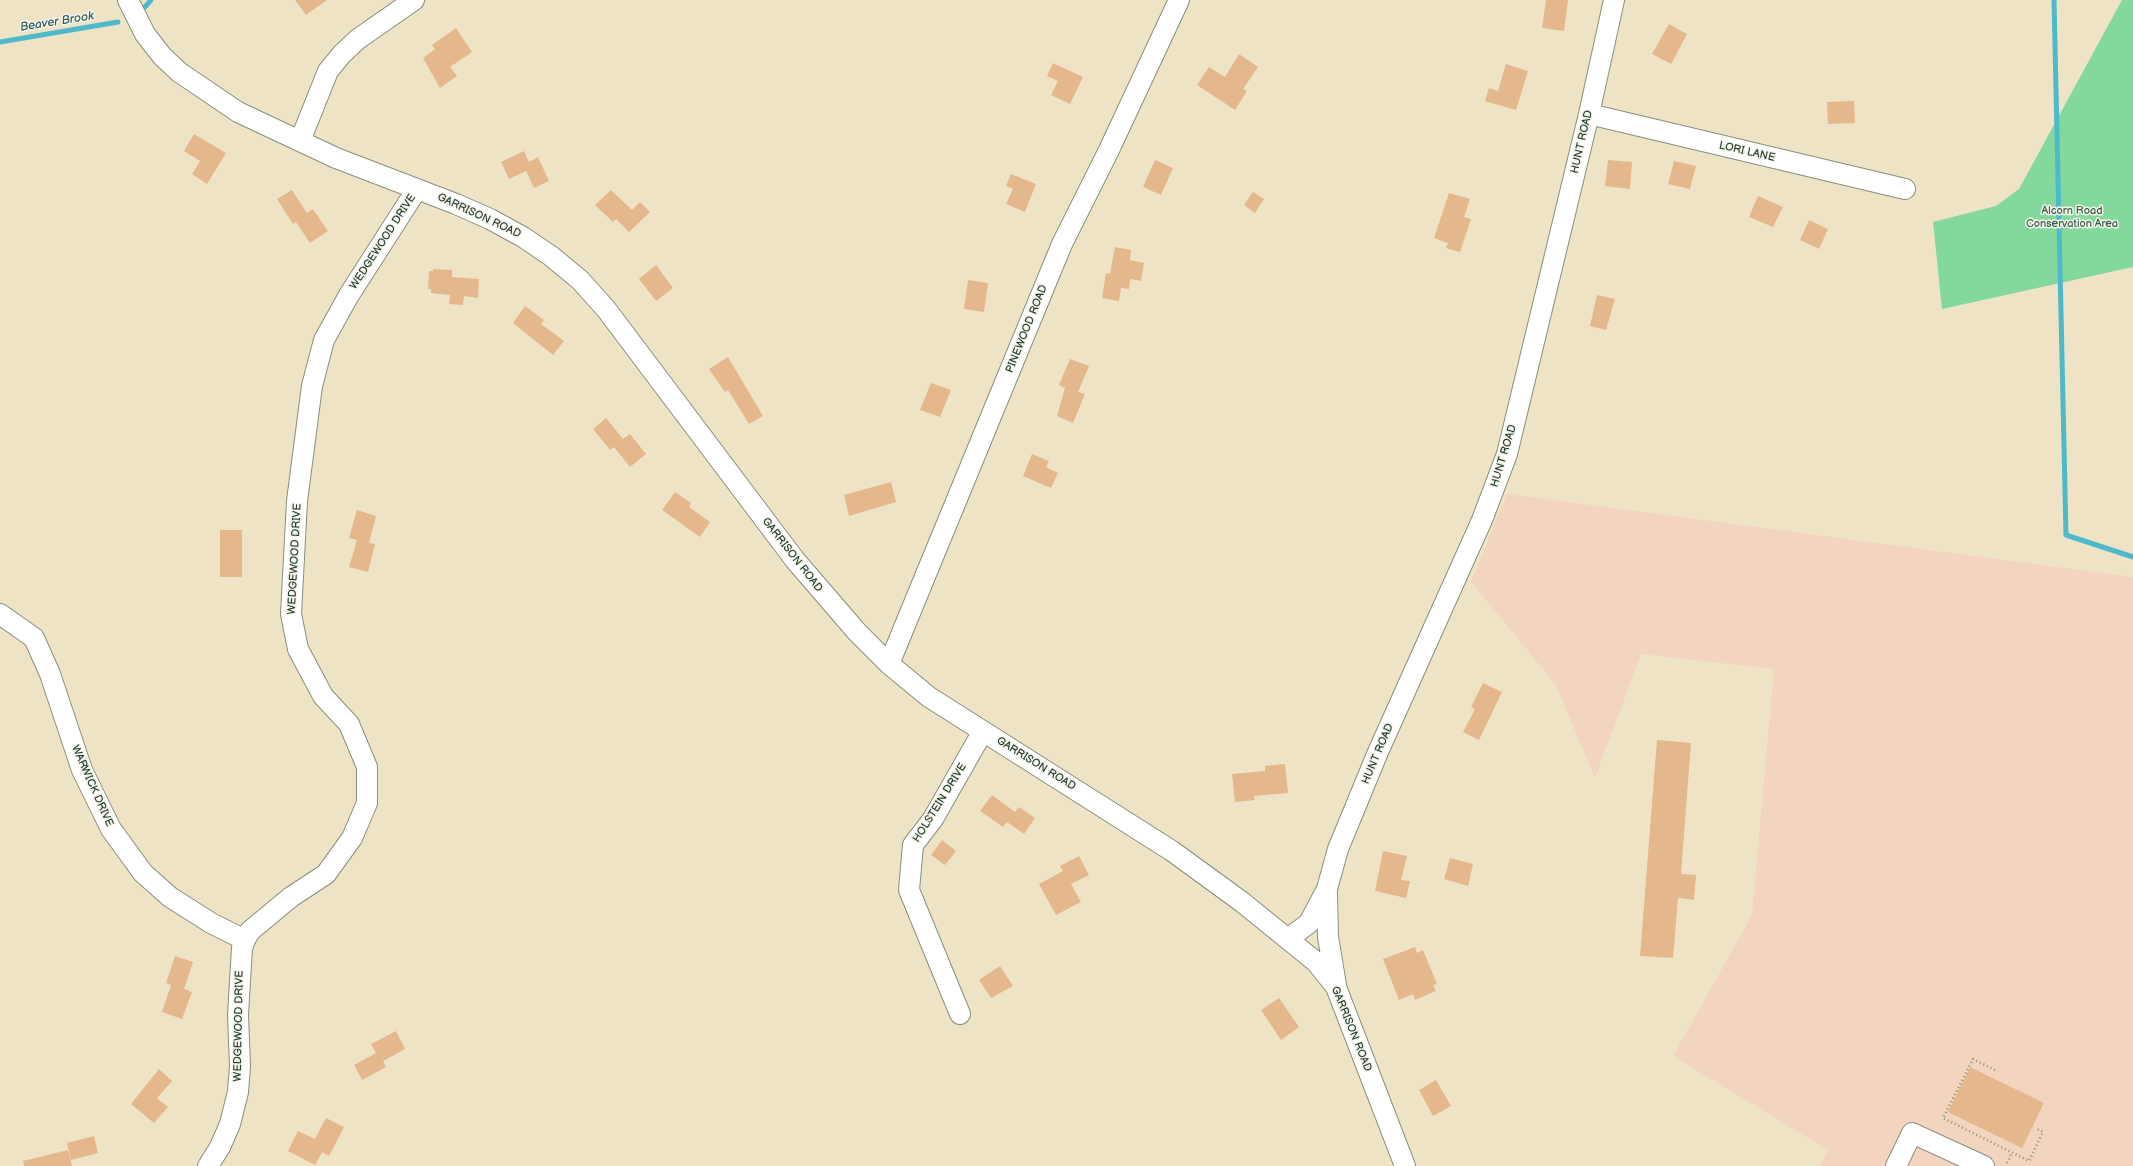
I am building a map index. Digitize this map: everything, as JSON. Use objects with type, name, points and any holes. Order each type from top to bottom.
[{"type":"street","name":"GARRISON ROAD","points":[[128,0],[145,34],[162,56],[179,72],[238,112],[336,158],[476,213],[523,237],[551,256],[580,280],[606,309],[795,560],[856,632],[889,664],[929,697],[1172,851],[1242,902],[1316,962],[1336,987],[1405,1166]]},
{"type":"street","points":[[300,141],[328,71],[342,54],[358,39],[414,0]]},
{"type":"street","name":"PINEWOOD ROAD","points":[[889,664],[1062,244],[1110,150],[1179,0]]},
{"type":"street","name":"HUNT ROAD","points":[[1288,939],[1309,923],[1327,889],[1341,842],[1378,752],[1482,520],[1507,454],[1589,114],[1614,0]]},
{"type":"street","name":"LORI LANE","points":[[1589,114],[1905,189]]},
{"type":"street","name":"WEDGEWOOD DRIVE","points":[[208,1166],[220,1147],[230,1124],[238,1092],[240,1066],[238,1014],[242,948],[245,940],[250,931],[291,897],[326,874],[352,838],[367,803],[367,767],[349,724],[323,696],[298,649],[291,614],[297,502],[312,386],[324,340],[349,294],[417,189]]},
{"type":"street","name":"WARWICK DRIVE","points":[[0,614],[34,638],[50,674],[82,770],[111,829],[143,873],[170,897],[211,923],[245,940]]},
{"type":"street","name":"HOLSTEIN DRIVE","points":[[960,1014],[909,890],[913,845],[933,819],[983,731]]},
{"type":"street","name":"HUNT ROAD","points":[[1327,889],[1328,937],[1336,987]]},
{"type":"street","points":[[1896,1166],[1912,1133],[1984,1166]]},
{"type":"path","points":[[1995,1070],[1972,1059],[1943,1118],[2028,1161],[2043,1132],[2037,1129]]},
{"type":"path","points":[[2007,1162],[2012,1152]]},
{"type":"shaded area","points":[[1507,494],[2133,577],[2133,1166],[1820,1166],[1828,1150],[1673,1056],[1752,915],[1774,669],[1641,654],[1595,778],[1556,685],[1471,582]]},
{"type":"green space","name":"Alcorn Road Conservation Area","points":[[2122,0],[2133,0],[2133,267],[1942,309],[1933,222],[1996,206],[2019,189]]},
{"type":"building","points":[[295,0],[327,0],[306,15]]},
{"type":"building","points":[[1546,0],[1568,0],[1564,31],[1542,28]]},
{"type":"building","points":[[1669,24],[1687,34],[1671,64],[1652,54]]},
{"type":"building","points":[[456,28],[472,52],[450,67],[457,76],[440,88],[423,58],[435,49],[432,45]]},
{"type":"building","points":[[1239,54],[1258,67],[1243,89],[1247,91],[1235,110],[1197,85],[1209,67],[1225,77]]},
{"type":"building","points":[[1053,63],[1083,77],[1070,104],[1051,95],[1058,81],[1047,76]]},
{"type":"building","points":[[1506,64],[1528,71],[1516,110],[1485,101],[1489,88],[1498,91]]},
{"type":"building","points":[[1854,101],[1855,123],[1828,124],[1827,102]]},
{"type":"building","points":[[194,134],[226,153],[207,184],[192,174],[200,161],[184,151]]},
{"type":"building","points":[[524,151],[529,162],[538,157],[549,181],[534,188],[526,171],[509,179],[501,162]]},
{"type":"building","points":[[1155,160],[1173,168],[1161,195],[1143,187]]},
{"type":"building","points":[[1608,160],[1632,162],[1630,189],[1605,186]]},
{"type":"building","points":[[1674,161],[1696,166],[1690,189],[1668,184]]},
{"type":"building","points":[[1011,174],[1036,184],[1025,212],[1006,204],[1013,189],[1006,186]]},
{"type":"building","points":[[292,190],[307,213],[313,209],[328,231],[310,243],[296,222],[293,224],[277,199]]},
{"type":"building","points":[[611,190],[632,210],[640,202],[650,212],[629,232],[616,219],[613,222],[595,205]]},
{"type":"building","points":[[1253,192],[1264,199],[1255,213],[1244,205]]},
{"type":"building","points":[[1449,193],[1470,199],[1464,217],[1471,219],[1460,252],[1446,248],[1448,243],[1434,238]]},
{"type":"building","points":[[1758,196],[1783,207],[1773,227],[1749,217]]},
{"type":"building","points":[[1809,220],[1828,229],[1819,249],[1800,240]]},
{"type":"building","points":[[1115,247],[1131,250],[1130,260],[1144,263],[1141,281],[1130,279],[1129,289],[1121,288],[1119,301],[1102,298],[1106,273],[1110,274]]},
{"type":"building","points":[[656,265],[673,288],[656,301],[639,279]]},
{"type":"building","points":[[433,269],[452,270],[452,277],[479,279],[478,298],[464,296],[463,305],[449,304],[450,295],[431,293],[431,289],[428,289],[429,271],[433,271]]},
{"type":"building","points":[[968,280],[988,283],[984,312],[964,309]]},
{"type":"building","points":[[1597,295],[1615,299],[1606,330],[1590,326]]},
{"type":"building","points":[[525,306],[544,320],[541,324],[564,341],[553,355],[513,323]]},
{"type":"building","points":[[728,357],[763,416],[749,424],[728,390],[725,392],[709,369]]},
{"type":"building","points":[[1070,359],[1089,366],[1078,392],[1085,394],[1073,423],[1057,416],[1065,388],[1059,385]]},
{"type":"building","points":[[931,383],[951,390],[940,417],[920,410]]},
{"type":"building","points":[[606,418],[623,439],[630,434],[646,454],[630,467],[614,447],[610,450],[593,429]]},
{"type":"building","points":[[1032,454],[1049,461],[1046,467],[1058,473],[1051,488],[1023,476]]},
{"type":"building","points":[[891,482],[896,502],[849,516],[844,495]]},
{"type":"building","points":[[675,492],[691,503],[689,507],[710,522],[700,537],[662,510]]},
{"type":"building","points":[[357,510],[376,516],[369,543],[375,544],[368,572],[349,567],[357,540],[349,538]]},
{"type":"building","points":[[220,530],[242,530],[242,577],[220,577]]},
{"type":"building","points":[[1483,683],[1502,692],[1479,740],[1463,732],[1475,709],[1471,707]]},
{"type":"building","points":[[1657,740],[1691,743],[1681,874],[1696,875],[1694,900],[1678,898],[1673,958],[1640,956]]},
{"type":"building","points":[[1285,764],[1288,793],[1254,796],[1255,800],[1235,802],[1232,774],[1265,771],[1265,766]]},
{"type":"building","points":[[992,795],[1015,812],[1019,807],[1035,818],[1024,834],[1007,822],[1003,827],[980,811]]},
{"type":"building","points":[[942,840],[956,851],[945,865],[931,855]]},
{"type":"building","points":[[1383,851],[1407,856],[1401,880],[1410,881],[1406,898],[1375,891]]},
{"type":"building","points":[[1079,856],[1089,875],[1071,884],[1081,902],[1056,915],[1039,884],[1063,871],[1060,866]]},
{"type":"building","points":[[1450,858],[1473,864],[1468,886],[1444,879]]},
{"type":"building","points":[[1415,947],[1417,953],[1423,950],[1437,984],[1433,985],[1436,991],[1415,1000],[1413,994],[1399,1000],[1383,959]]},
{"type":"building","points":[[175,956],[193,962],[184,989],[192,992],[182,1019],[162,1012],[171,985],[166,983]]},
{"type":"building","points":[[1000,966],[1013,986],[991,998],[979,980]]},
{"type":"building","points":[[1279,998],[1299,1027],[1281,1040],[1261,1010]]},
{"type":"building","points":[[396,1031],[405,1049],[383,1061],[386,1067],[362,1080],[354,1065],[376,1053],[371,1044]]},
{"type":"building","points":[[1970,1067],[2044,1103],[2022,1148],[1948,1112]]},
{"type":"building","points":[[159,1069],[172,1081],[157,1098],[168,1107],[154,1123],[131,1104]]},
{"type":"building","points":[[1436,1080],[1451,1106],[1433,1116],[1419,1090]]},
{"type":"building","points":[[326,1118],[344,1127],[329,1156],[322,1152],[315,1165],[288,1151],[298,1131],[315,1139]]},
{"type":"building","points":[[94,1136],[98,1153],[71,1160],[67,1143]]},
{"type":"building","points":[[68,1150],[72,1166],[24,1166],[23,1161]]},
{"type":"waterway","name":"Beaver Brook","points":[[145,7],[151,0]]},
{"type":"waterway","points":[[2054,0],[2066,535],[2133,557]]},
{"type":"waterway","name":"Beaver Brook","points":[[0,42],[118,22]]}]
